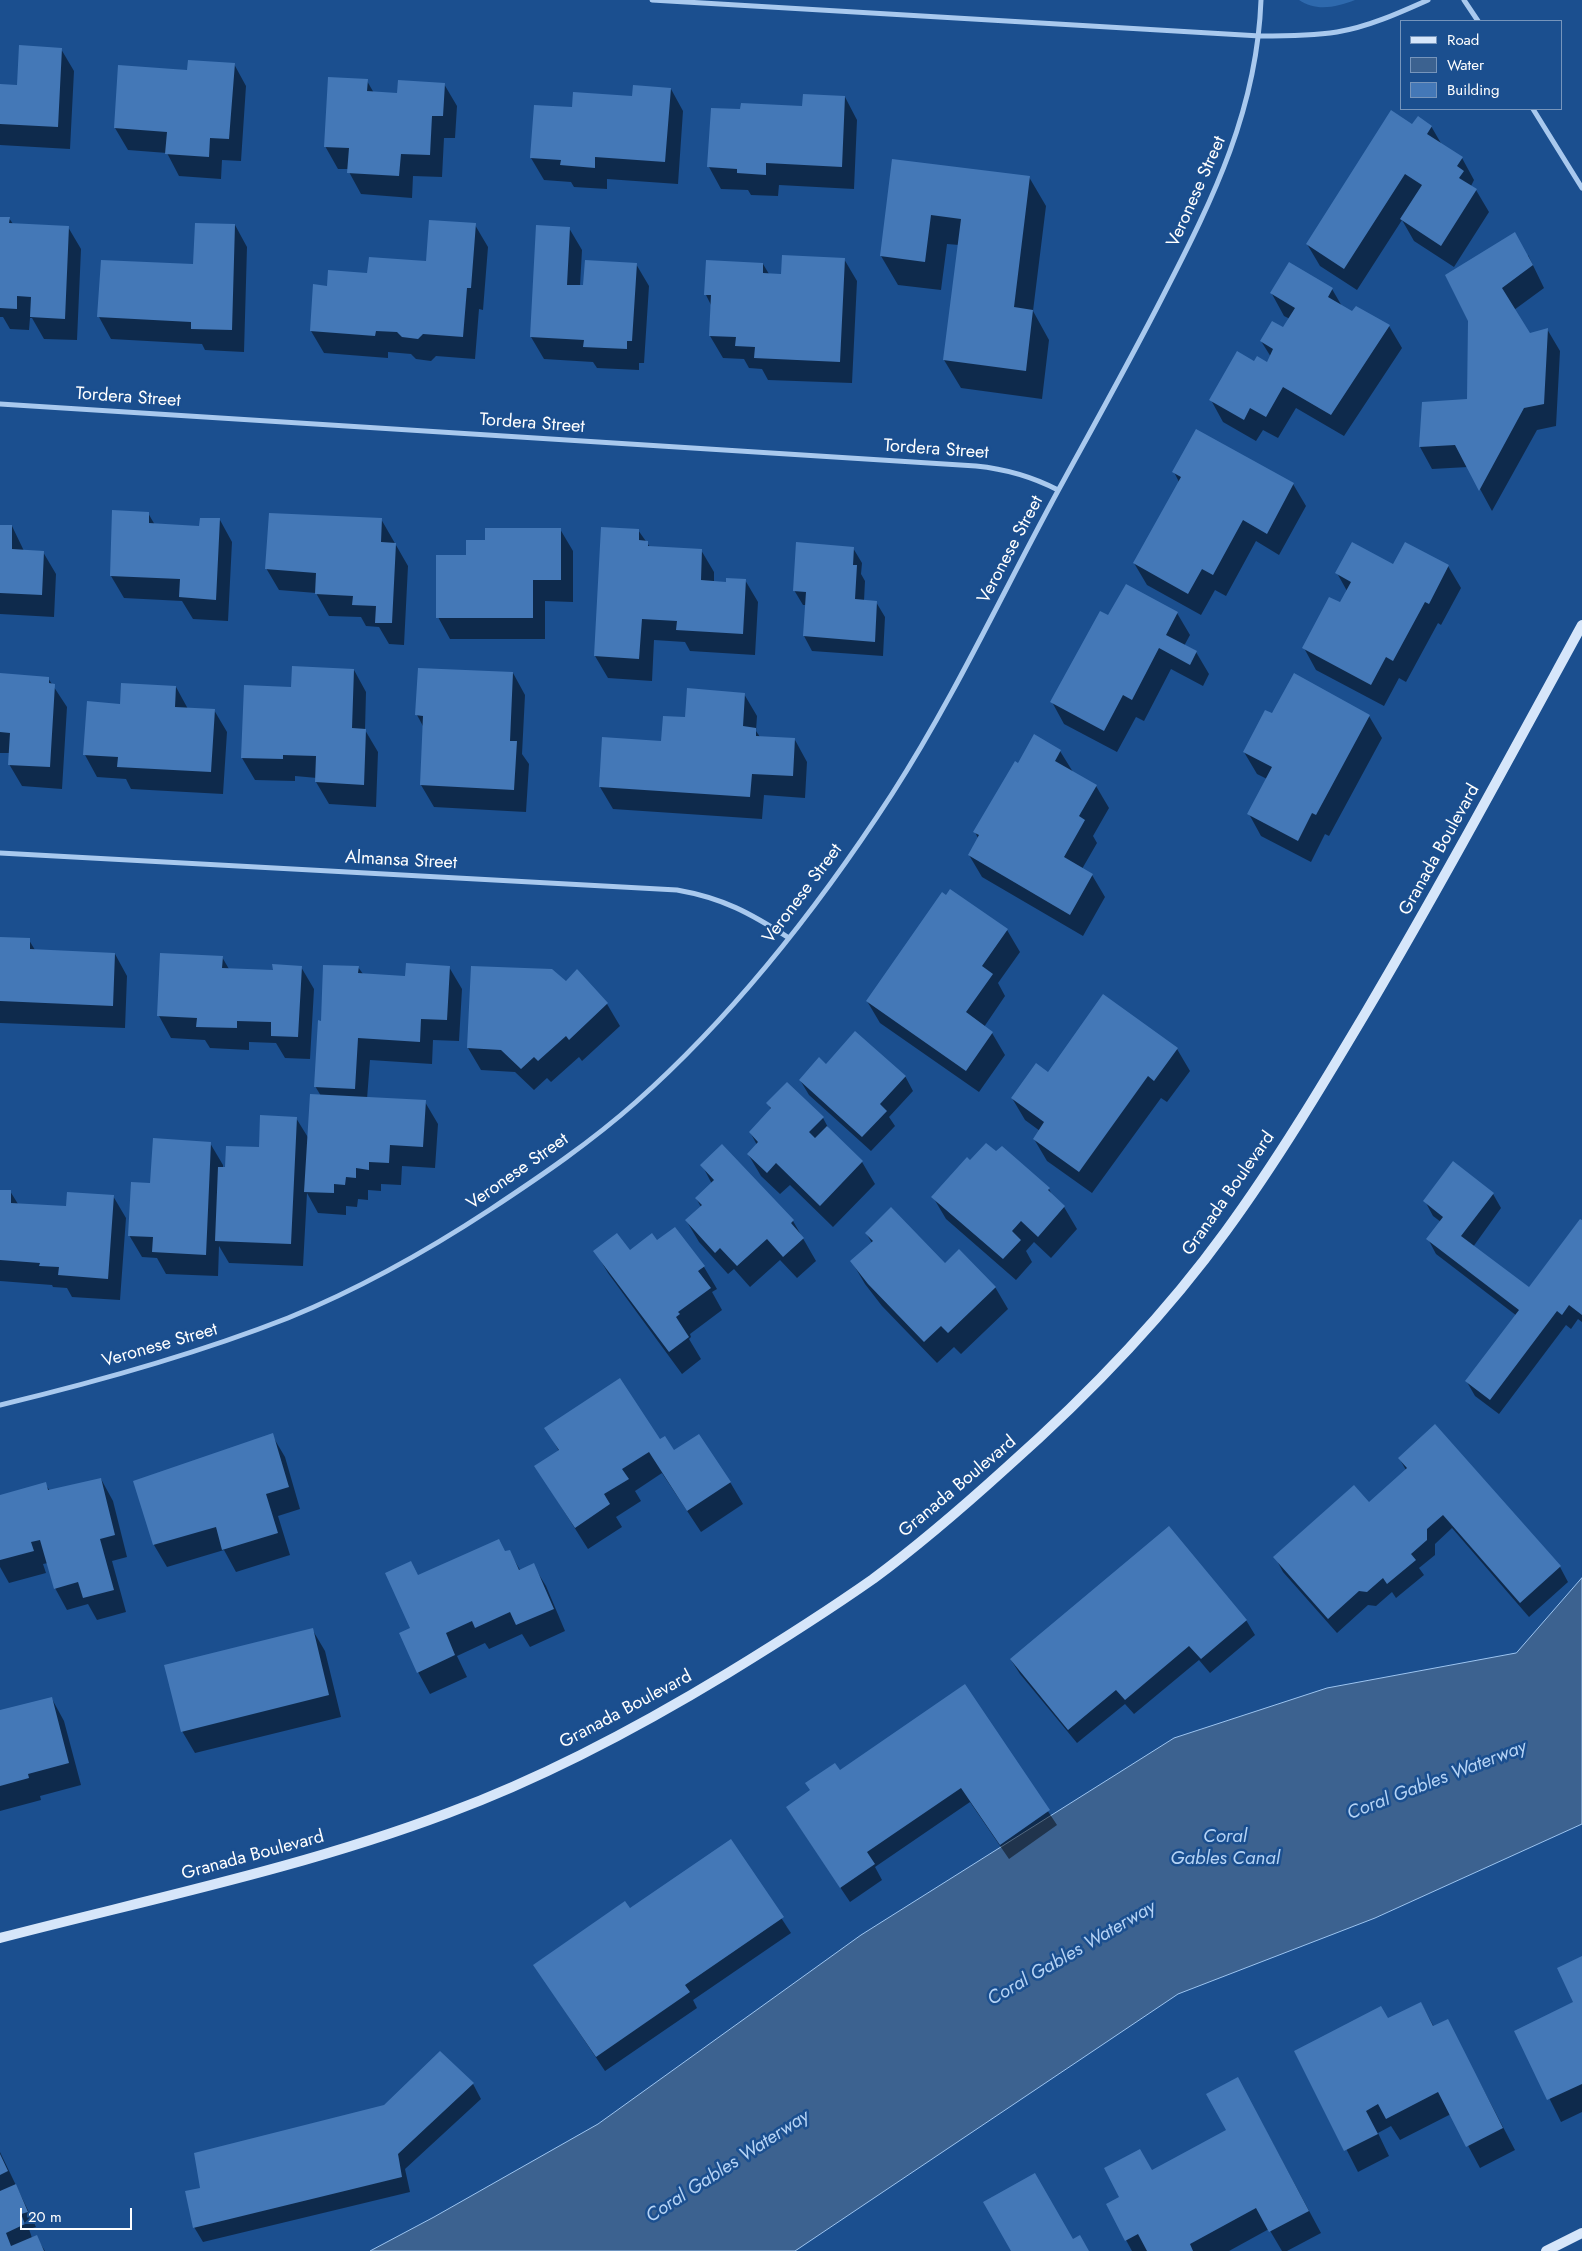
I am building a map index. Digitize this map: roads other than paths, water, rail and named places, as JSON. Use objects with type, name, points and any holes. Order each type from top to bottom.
[{"type":"street","points":[[652,0],[1260,36],[1298,36],[1338,32],[1393,16],[1428,0]]},
{"type":"street","name":"Veronese Street","points":[[0,1405],[222,1342],[292,1316],[398,1266],[543,1173],[594,1136],[636,1101],[719,1020],[789,938],[891,795],[924,741],[1058,490],[1126,369],[1210,201],[1232,149],[1254,75],[1260,36],[1261,0]]},
{"type":"street","points":[[1464,0],[1477,20]]},
{"type":"street","points":[[1533,110],[1582,188]]},
{"type":"street","name":"Tordera Street","points":[[0,404],[976,466],[1013,471],[1034,478],[1058,490]]},
{"type":"street","name":"Granada Boulevard","points":[[0,1938],[287,1865],[450,1812],[519,1783],[655,1717],[765,1650],[874,1578],[963,1507],[1050,1429],[1102,1377],[1188,1278],[1225,1232],[1327,1077],[1408,941],[1582,625]]},
{"type":"street","name":"Almansa Street","points":[[0,853],[677,890],[728,903],[748,912],[789,938]]},
{"type":"street","points":[[1546,2251],[1582,2233]]},
{"type":"water","name":"Coral Gables Canal","points":[[1582,1578],[1582,1824],[1375,1918],[1178,1994],[795,2251],[370,2251],[598,2124],[861,1935],[1174,1738],[1327,1688],[1516,1653]]},
{"type":"water label","name":"Coral Gables Waterway","points":[[1437,1781]]},
{"type":"water label","name":"Coral Gables Waterway","points":[[1072,1954]]},
{"type":"water label","name":"Coral Gables Waterway","points":[[728,2167]]}]
